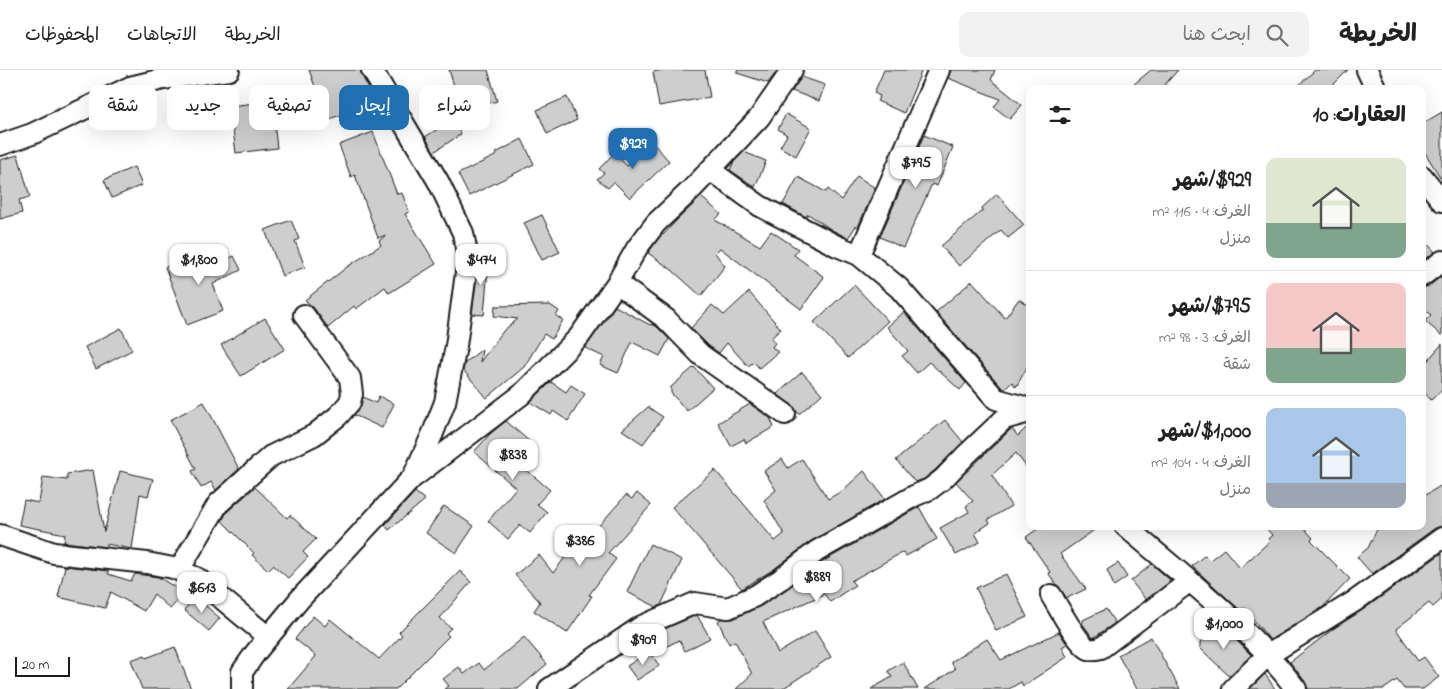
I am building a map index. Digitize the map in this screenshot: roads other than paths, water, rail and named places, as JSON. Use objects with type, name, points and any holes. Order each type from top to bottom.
[{"type":"street","points":[[0,145],[32,134],[130,87],[163,79],[229,70]]},
{"type":"street","points":[[372,70],[438,181],[463,232],[468,258],[456,346],[445,402],[413,477]]},
{"type":"street","points":[[242,689],[242,672],[268,637],[299,600],[413,477],[482,426],[534,383],[579,337],[656,222],[710,170],[759,118],[792,70]]},
{"type":"street","points":[[859,254],[939,70]]},
{"type":"street","points":[[1367,70],[1374,85]]},
{"type":"street","points":[[710,170],[760,206],[837,246],[859,254],[899,288],[996,399],[1026,406]]},
{"type":"street","points":[[1426,181],[1442,201]]},
{"type":"street","points":[[1426,273],[1442,260]]},
{"type":"street","points":[[616,283],[666,319],[701,354],[785,414]]},
{"type":"street","points":[[179,570],[218,504],[272,456],[314,435],[338,416],[350,402],[352,394],[350,378],[304,315]]},
{"type":"street","points":[[549,689],[642,626],[696,602],[728,608],[755,596],[782,579],[817,551],[914,496],[930,490],[1004,419],[1026,407]]},
{"type":"street","points":[[1129,530],[1230,615],[1268,654],[1296,689]]},
{"type":"street","points":[[0,536],[54,553],[147,563],[179,570],[197,578],[268,637]]},
{"type":"street","points":[[1233,689],[1268,654],[1355,601],[1442,538]]},
{"type":"street","points":[[1051,595],[1080,643],[1088,649],[1094,649],[1101,648],[1190,581]]}]
